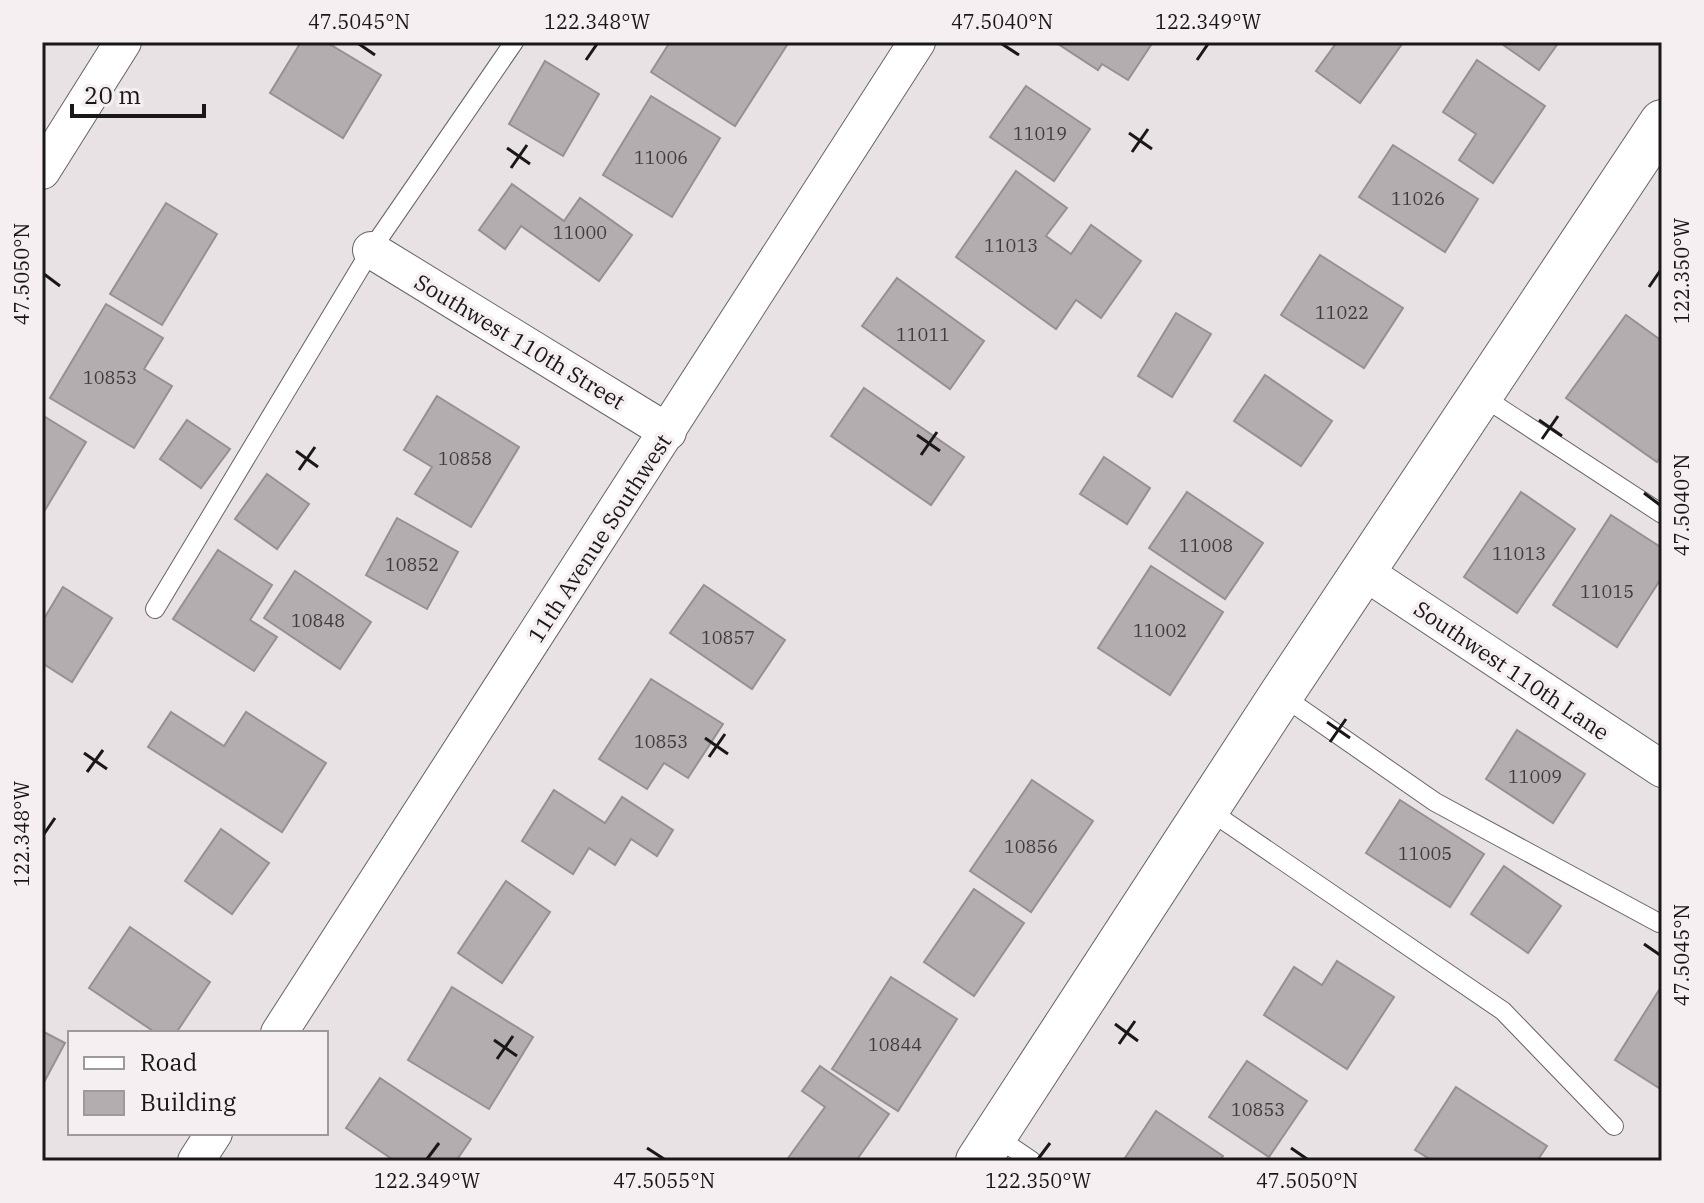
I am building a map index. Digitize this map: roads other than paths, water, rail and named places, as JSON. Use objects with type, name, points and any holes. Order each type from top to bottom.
[{"type":"street","points":[[42,171],[123,42]]},
{"type":"street","name":"11th Avenue Southwest","points":[[280,1031],[917,42]]},
{"type":"street","points":[[986,1148],[1281,695],[1662,122]]},
{"type":"street","name":"Southwest 110th Street","points":[[371,250],[668,432]]},
{"type":"street","name":"Southwest 110th Lane","points":[[1363,571],[1662,769]]},
{"type":"street","points":[[197,1161],[213,1135]]},
{"type":"lane","points":[[155,609],[371,250],[514,42]]},
{"type":"lane","points":[[1480,395],[1662,514]]},
{"type":"lane","points":[[1281,695],[1435,802],[1659,923]]},
{"type":"lane","points":[[1207,809],[1503,1011],[1614,1126]]},
{"type":"lane","points":[[986,1148],[1032,1161]]}]
